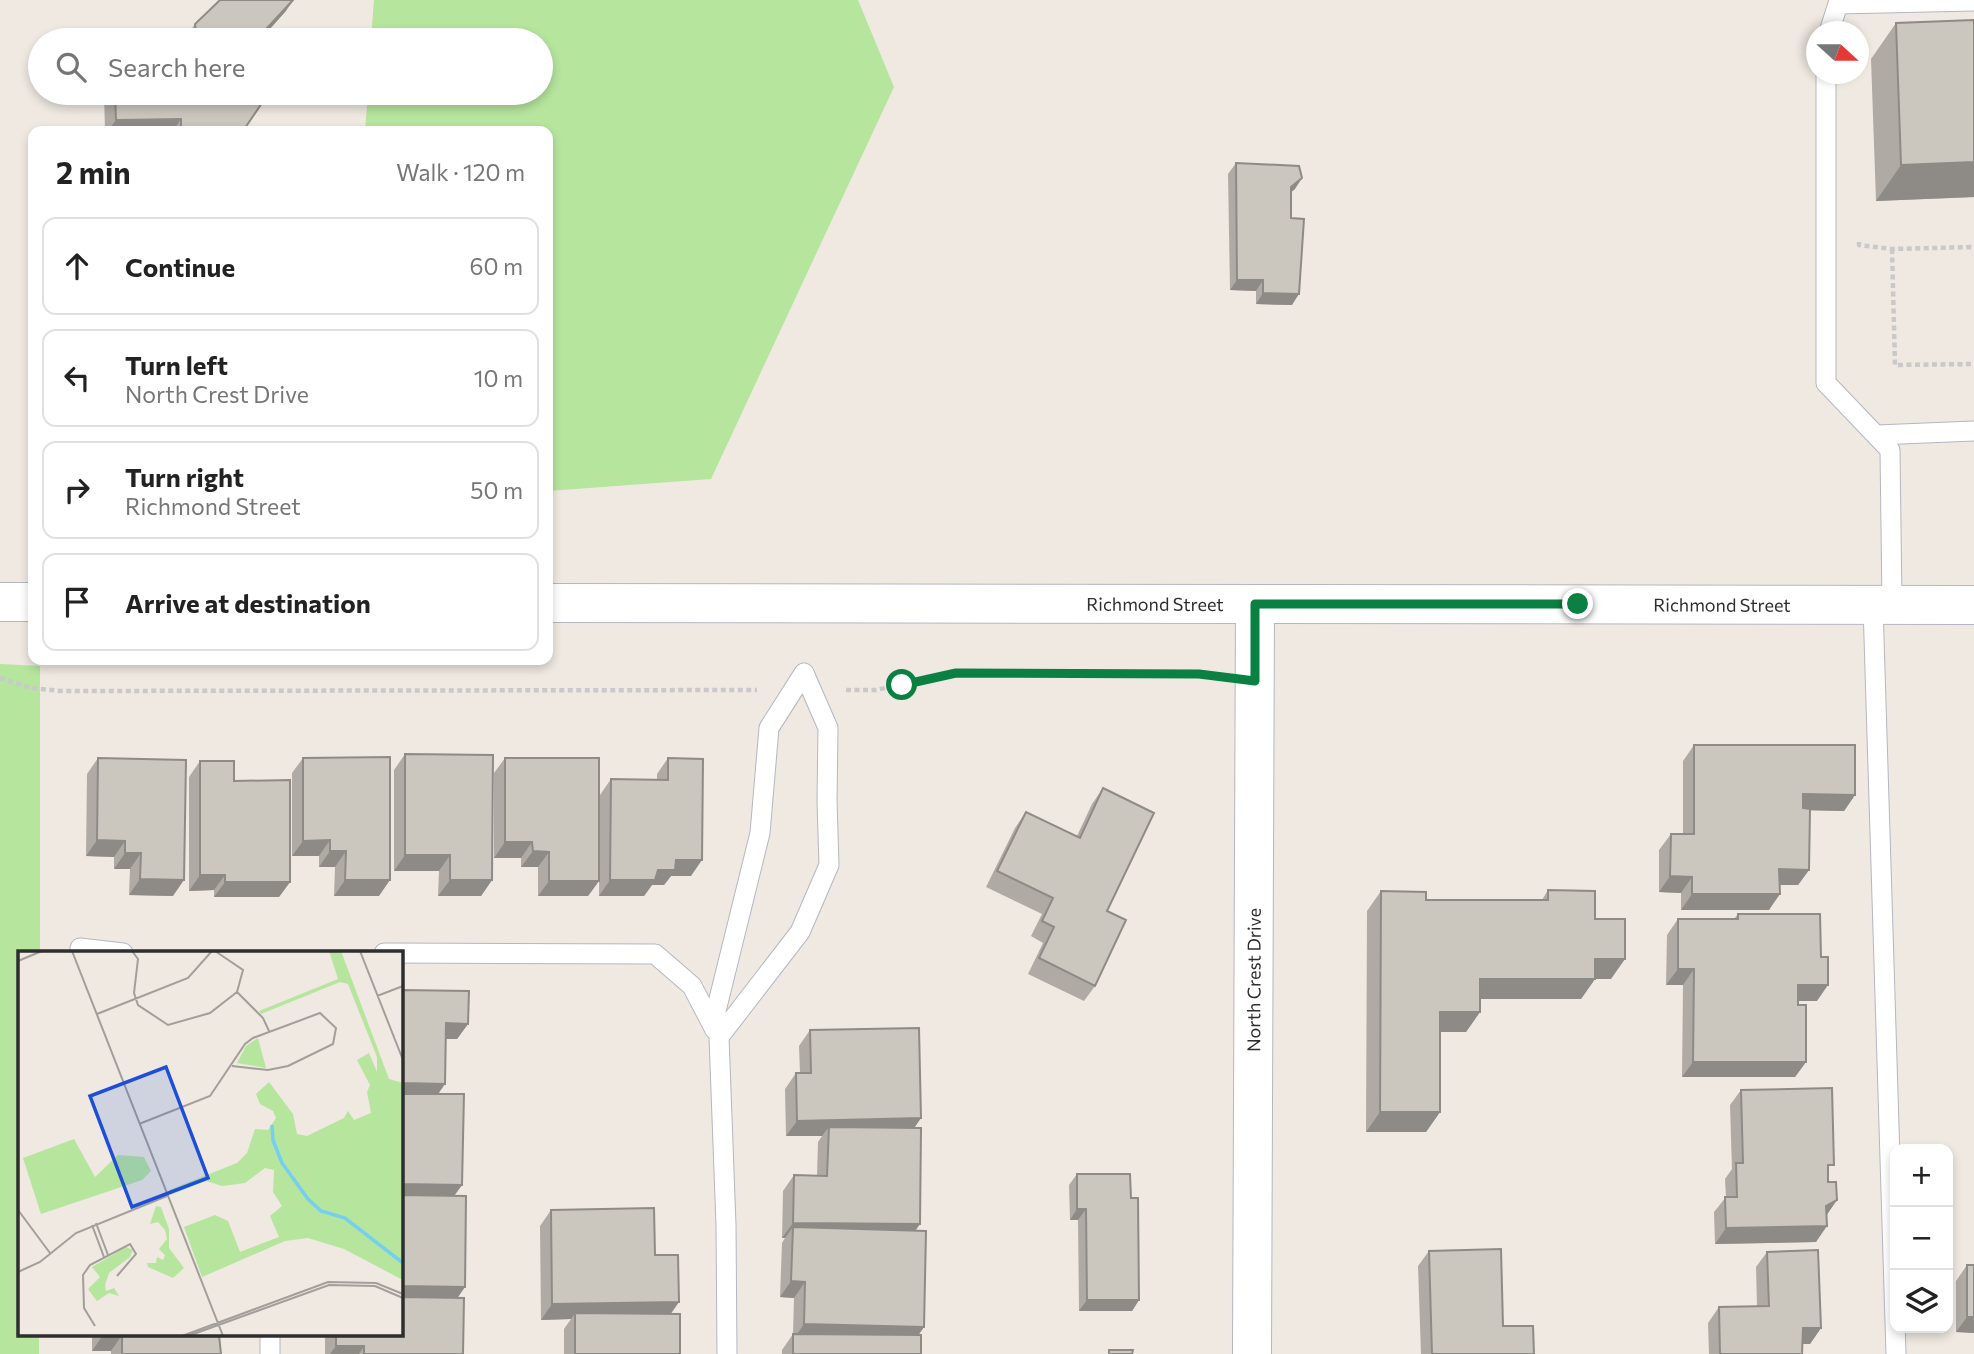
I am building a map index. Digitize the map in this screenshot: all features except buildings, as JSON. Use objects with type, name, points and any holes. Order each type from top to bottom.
[{"type":"main road","points":[[0,602],[28,602]]},
{"type":"main road","name":"Richmond Street","points":[[553,603],[1974,605]]},
{"type":"main road","name":"North Crest Drive","points":[[1252,1354],[1255,604]]},
{"type":"lane","points":[[1833,21],[1838,5],[1974,1]]},
{"type":"lane","points":[[1826,84],[1826,383],[1890,450],[1882,605],[1896,1354]]},
{"type":"lane","points":[[1877,435],[1974,431]]},
{"type":"lane","points":[[719,1037],[800,932],[829,864],[828,728],[802,690],[769,727],[760,833],[716,1011],[726,1225],[727,1354]]},
{"type":"lane","points":[[80,948],[106,951]]},
{"type":"lane","points":[[402,953],[655,954],[692,986],[719,1037]]},
{"type":"lane","points":[[270,1336],[270,1354]]},
{"type":"path","points":[[1858,232],[1859,245],[1892,249],[1974,247]]},
{"type":"path","points":[[1892,249],[1895,365],[1974,364]]},
{"type":"path","points":[[0,678],[31,688],[61,691],[876,690],[956,673],[1199,674],[1255,681]]},
{"type":"green space","points":[[374,0],[858,0],[894,87],[711,479],[553,491],[553,126],[365,126],[367,105],[553,105],[553,28],[372,28]]},
{"type":"green space","points":[[0,664],[40,666],[40,951],[18,951],[18,1336],[39,1336],[39,1354],[0,1354]]},
{"type":"route","points":[[902,685],[956,673],[1199,674],[1255,681],[1255,604],[1578,604]]}]
